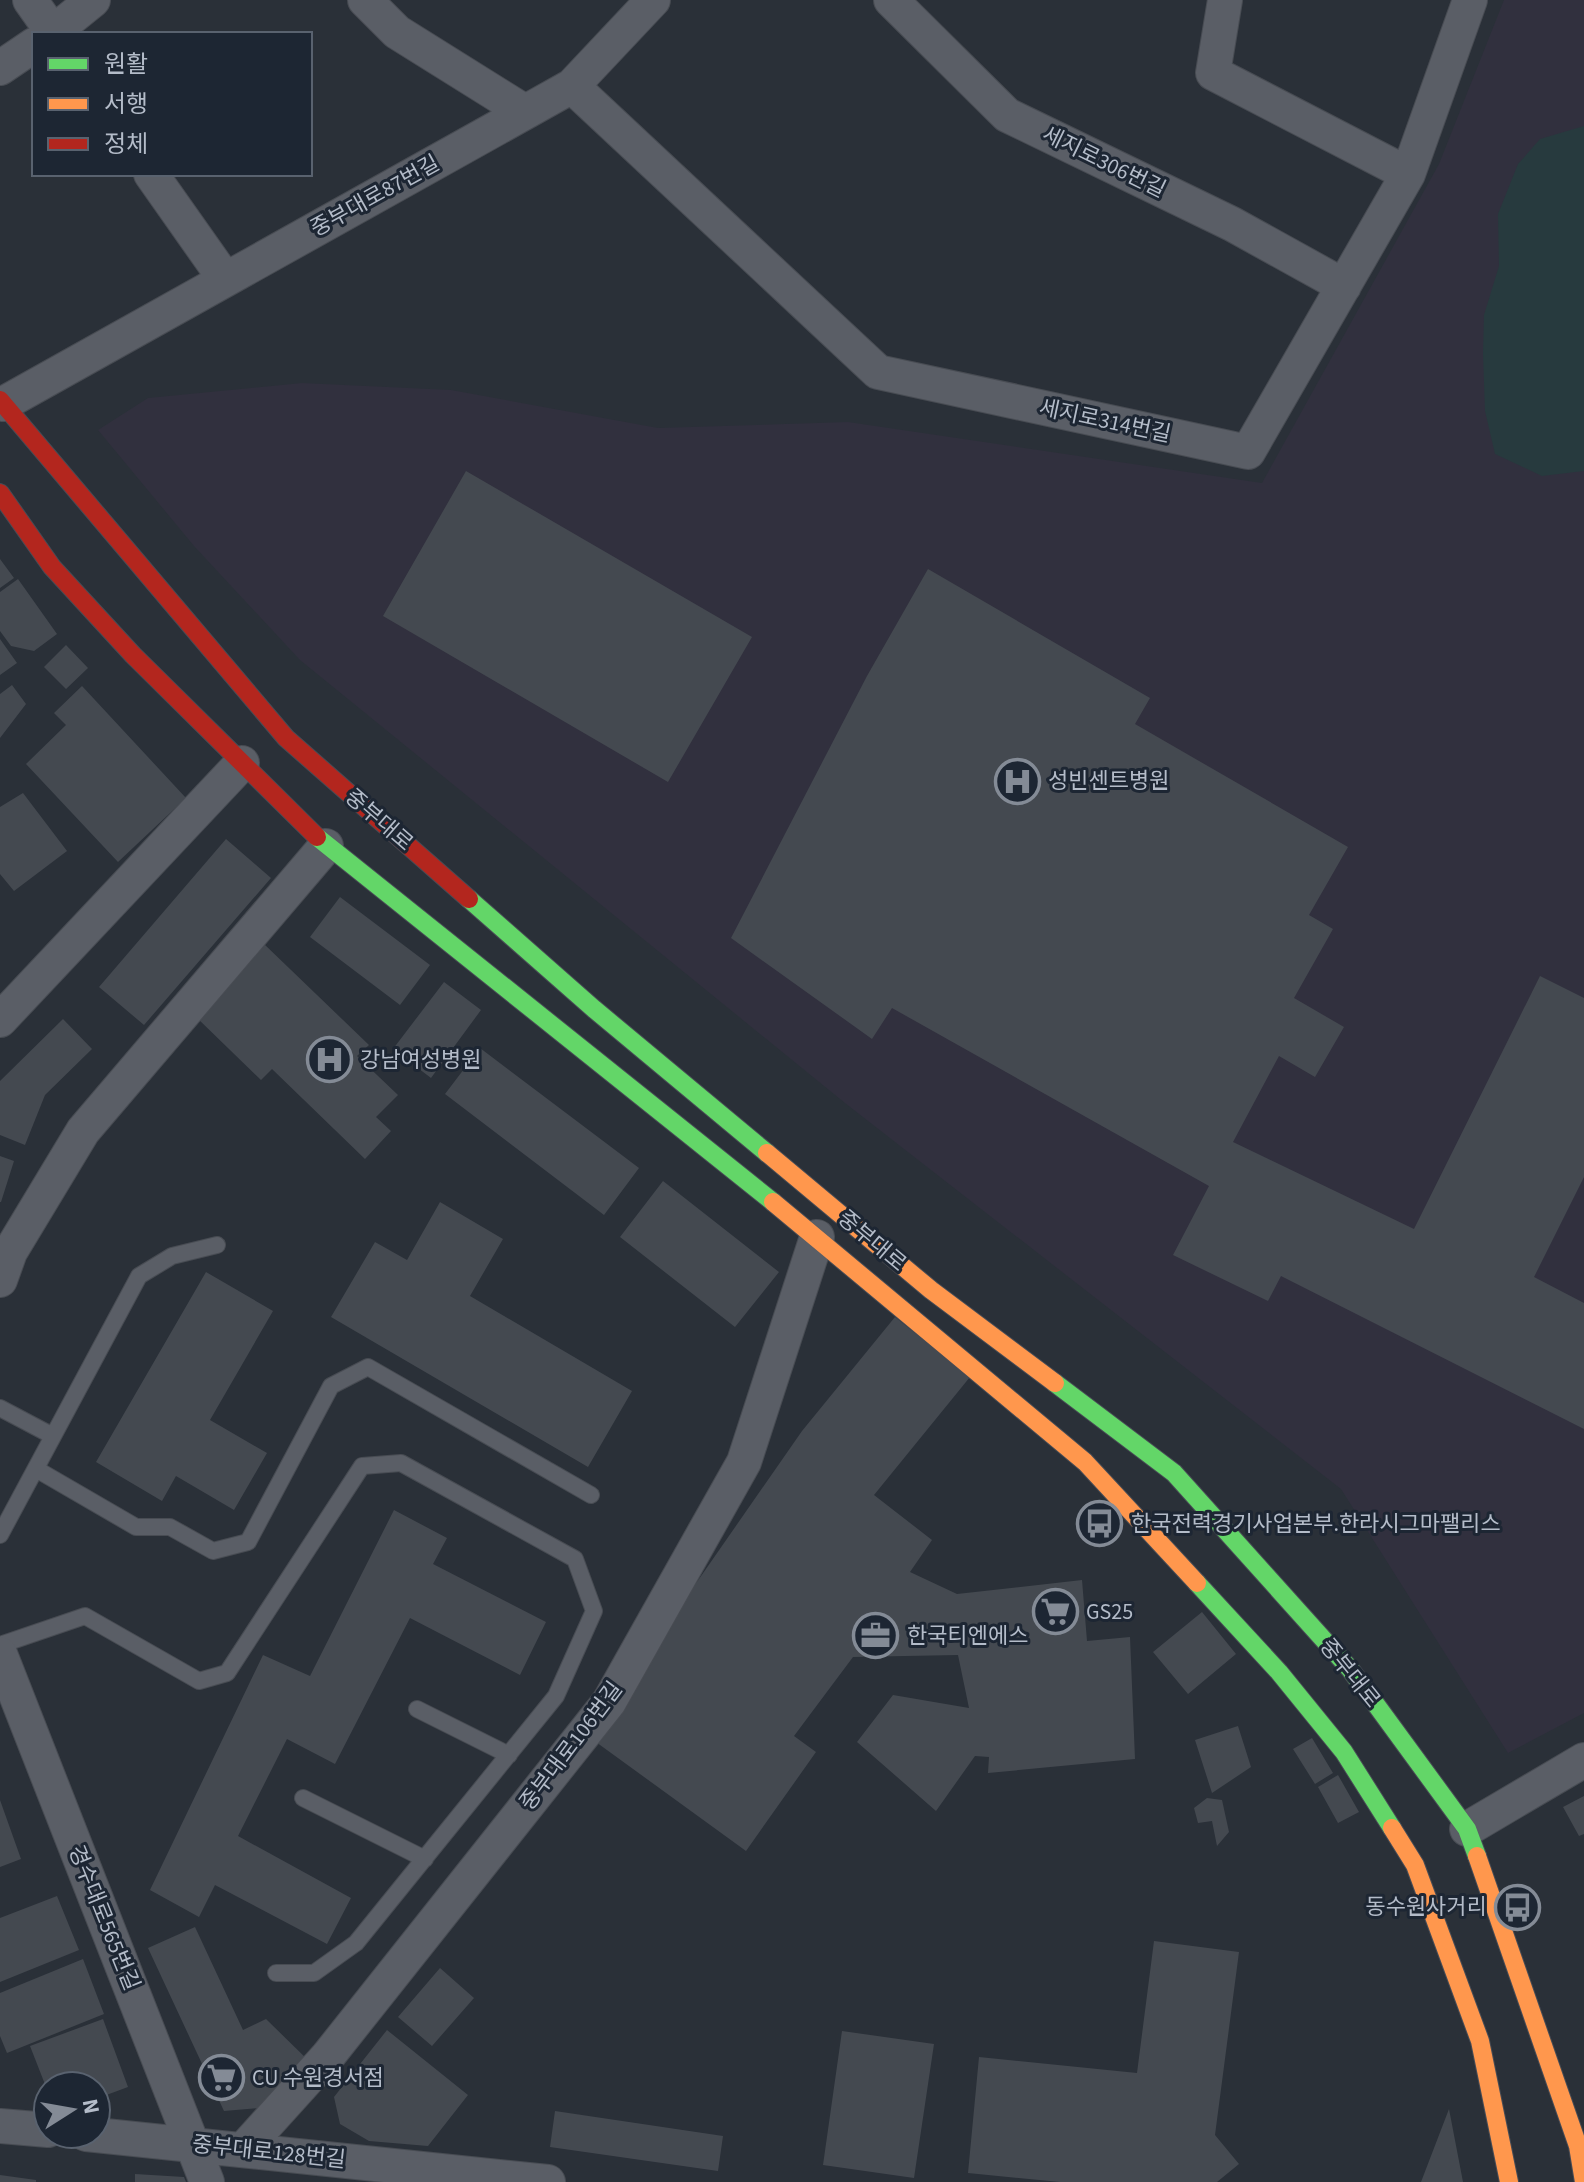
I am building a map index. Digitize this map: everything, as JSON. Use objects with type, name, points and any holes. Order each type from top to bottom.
[{"type":"main road","name":"중부대로","points":[[1,402],[286,738],[594,1009],[919,1280],[1174,1473],[1350,1669],[1467,1829],[1581,2144],[1584,2182]]},
{"type":"main road","name":"중부대로","points":[[0,493],[52,567],[133,655],[326,846],[817,1237],[1085,1462],[1279,1672],[1344,1752],[1415,1865],[1480,2041],[1509,2182]]},
{"type":"street","points":[[30,0],[52,32]]},
{"type":"street","points":[[55,32],[93,0]]},
{"type":"street","points":[[572,86],[653,0]]},
{"type":"street","name":"세지로306번길","points":[[891,0],[1007,115],[1232,224],[1344,286]]},
{"type":"street","points":[[1225,0],[1213,73],[1408,174]]},
{"type":"street","name":"세지로314번길","points":[[572,86],[878,372],[1248,452],[1408,174],[1470,0]]},
{"type":"street","points":[[376,4],[397,32],[525,112]]},
{"type":"street","points":[[0,68],[32,46]]},
{"type":"street","name":"중부대로87번길","points":[[1,402],[572,86]]},
{"type":"street","points":[[152,176],[225,279]]},
{"type":"street","points":[[0,1020],[242,763]]},
{"type":"street","points":[[0,1280],[10,1252],[83,1131],[326,846]]},
{"type":"street","name":"중부대로106번길","points":[[243,2150],[328,2056],[609,1702],[744,1462],[817,1237]]},
{"type":"street","name":"경수대로565번길","points":[[0,1654],[207,2182]]},
{"type":"street","points":[[1467,1829],[1584,1760]]},
{"type":"street","points":[[0,2126],[32,2129]]},
{"type":"street","name":"중부대로128번길","points":[[112,2136],[548,2182]]},
{"type":"lane","points":[[0,1535],[139,1276],[172,1256],[217,1245]]},
{"type":"lane","points":[[36,1469],[136,1527],[170,1527],[213,1551],[248,1542],[331,1386],[368,1367],[591,1495]]},
{"type":"lane","points":[[0,1408],[53,1436]]},
{"type":"lane","points":[[0,1645],[85,1616],[199,1681],[227,1673],[362,1466],[401,1463],[575,1559],[594,1611],[556,1696],[356,1943],[314,1973],[276,1973]]},
{"type":"lane","points":[[417,1709],[509,1755]]},
{"type":"lane","points":[[303,1798],[425,1859]]},
{"type":"shaded area","name":"성빈센트병원","points":[[1504,0],[1584,0],[1584,1713],[1508,1753],[1341,1489],[845,1103],[300,660],[194,546],[98,430],[148,398],[302,383],[451,390],[658,428],[848,422],[1262,483],[1439,164]]},
{"type":"green space","points":[[1584,126],[1584,471],[1542,476],[1495,454],[1485,411],[1484,315],[1499,266],[1498,214],[1518,164],[1540,139]]},
{"type":"building","points":[[466,471],[752,637],[668,782],[383,616]]},
{"type":"building","points":[[0,559],[14,578],[0,588]]},
{"type":"building","points":[[928,569],[1150,698],[1135,724],[1348,847],[1309,915],[1333,929],[1294,998],[1344,1027],[1315,1077],[1279,1056],[1233,1142],[1414,1229],[1540,976],[1584,998],[1584,1177],[1534,1277],[1584,1303],[1584,1429],[1281,1276],[1268,1301],[1173,1255],[1209,1186],[892,1008],[872,1039],[731,938],[867,676]]},
{"type":"building","points":[[18,579],[57,634],[34,651],[11,646],[0,631],[0,592]]},
{"type":"building","points":[[0,639],[17,663],[0,675]]},
{"type":"building","points":[[66,645],[88,668],[66,689],[44,667]]},
{"type":"building","points":[[12,685],[26,704],[0,738],[0,694]]},
{"type":"building","points":[[82,686],[186,798],[118,862],[26,764],[66,725],[54,713]]},
{"type":"building","points":[[23,793],[67,851],[14,891],[0,874],[0,807]]},
{"type":"building","points":[[226,839],[271,878],[144,1025],[99,987]]},
{"type":"building","points":[[340,897],[430,965],[400,1005],[310,937]]},
{"type":"building","points":[[264,944],[369,1045],[357,1056],[398,1095],[376,1117],[391,1131],[365,1159],[272,1069],[261,1080],[195,1016]]},
{"type":"building","points":[[444,982],[481,1010],[431,1078],[393,1049]]},
{"type":"building","points":[[63,1019],[92,1049],[45,1095],[25,1145],[0,1135],[0,1081]]},
{"type":"building","points":[[480,1048],[639,1168],[604,1215],[445,1094]]},
{"type":"building","points":[[0,1156],[14,1161],[1,1202],[0,1202]]},
{"type":"building","points":[[663,1181],[779,1272],[735,1327],[620,1237]]},
{"type":"building","points":[[440,1202],[503,1239],[470,1296],[632,1391],[588,1467],[331,1317],[375,1242],[407,1260]]},
{"type":"building","points":[[206,1272],[273,1311],[210,1420],[267,1453],[234,1510],[176,1476],[162,1501],[96,1462]]},
{"type":"building","points":[[895,1317],[970,1377],[874,1495],[932,1540],[910,1572],[957,1594],[1082,1580],[1087,1641],[1130,1637],[1135,1759],[988,1773],[989,1757],[975,1756],[936,1811],[857,1742],[893,1695],[969,1708],[958,1655],[853,1657],[794,1736],[816,1752],[746,1851],[589,1737],[802,1431]]},
{"type":"building","points":[[394,1510],[447,1538],[433,1564],[546,1622],[520,1675],[410,1618],[335,1764],[287,1739],[238,1836],[351,1898],[327,1944],[215,1885],[199,1917],[150,1890],[263,1655],[310,1676]]},
{"type":"building","points":[[1202,1612],[1236,1654],[1188,1694],[1153,1652]]},
{"type":"building","points":[[1238,1726],[1251,1767],[1212,1793],[1195,1740]]},
{"type":"building","points":[[1312,1738],[1333,1773],[1315,1784],[1293,1749]]},
{"type":"building","points":[[1338,1775],[1359,1812],[1338,1823],[1318,1787]]},
{"type":"building","points":[[1584,1796],[1584,1834],[1579,1836],[1563,1807]]},
{"type":"building","points":[[1207,1798],[1222,1800],[1229,1832],[1217,1846],[1212,1821],[1198,1823],[1194,1808]]},
{"type":"building","points":[[0,1800],[21,1859],[0,1867]]},
{"type":"building","points":[[57,1896],[79,1950],[0,1982],[0,1918]]},
{"type":"building","points":[[195,1927],[243,2030],[266,2019],[312,2064],[272,2107],[224,2111],[148,1948]]},
{"type":"building","points":[[1154,1941],[1239,1952],[1215,2135],[1239,2164],[1217,2182],[1060,2182],[968,2173],[979,2057],[1137,2073]]},
{"type":"building","points":[[83,1959],[104,2014],[7,2053],[0,2036],[0,1993]]},
{"type":"building","points":[[440,1968],[474,1998],[432,2046],[398,2017]]},
{"type":"building","points":[[103,2019],[128,2087],[112,2093],[112,2070],[39,2070],[30,2046]]},
{"type":"building","points":[[387,2030],[468,2095],[428,2146],[369,2141],[340,2124],[334,2097]]},
{"type":"building","points":[[842,2031],[934,2044],[914,2178],[823,2165]]},
{"type":"building","points":[[1449,2109],[1463,2182],[1421,2182]]},
{"type":"building","points":[[555,2111],[723,2136],[718,2171],[550,2147]]},
{"type":"building","points":[[135,2174],[184,2177],[186,2182],[135,2182]]},
{"type":"building","points":[[0,2175],[36,2180],[36,2182],[0,2182]]},
{"type":"traffic: fast","points":[[317,837],[773,1202]]},
{"type":"traffic: fast","points":[[469,899],[594,1009],[767,1153]]},
{"type":"traffic: fast","points":[[1055,1383],[1174,1473],[1350,1669],[1467,1829],[1477,1856]]},
{"type":"traffic: fast","points":[[1197,1583],[1279,1672],[1344,1752],[1392,1828]]},
{"type":"traffic: slow","points":[[767,1153],[931,1290],[1055,1383]]},
{"type":"traffic: slow","points":[[773,1202],[1085,1462],[1197,1583]]},
{"type":"traffic: slow","points":[[1392,1828],[1415,1865],[1480,2041],[1509,2182]]},
{"type":"traffic: slow","points":[[1477,1856],[1578,2146],[1584,2182]]},
{"type":"traffic: jam","points":[[0,400],[286,738],[469,899]]},
{"type":"traffic: jam","points":[[0,493],[52,567],[133,655],[317,837]]},
{"type":"place","name":"성빈센트병원","points":[[1017,781]]},
{"type":"place","name":"강남여성병원","points":[[329,1060]]},
{"type":"place","name":"한국전력경기사업본부.한라시그마팰리스","points":[[1100,1524]]},
{"type":"place","name":"GS25","points":[[1055,1612]]},
{"type":"place","name":"한국티엔에스","points":[[876,1636]]},
{"type":"place","name":"동수원사거리","points":[[1518,1907]]},
{"type":"place","name":"CU 수원경서점","points":[[221,2078]]}]
